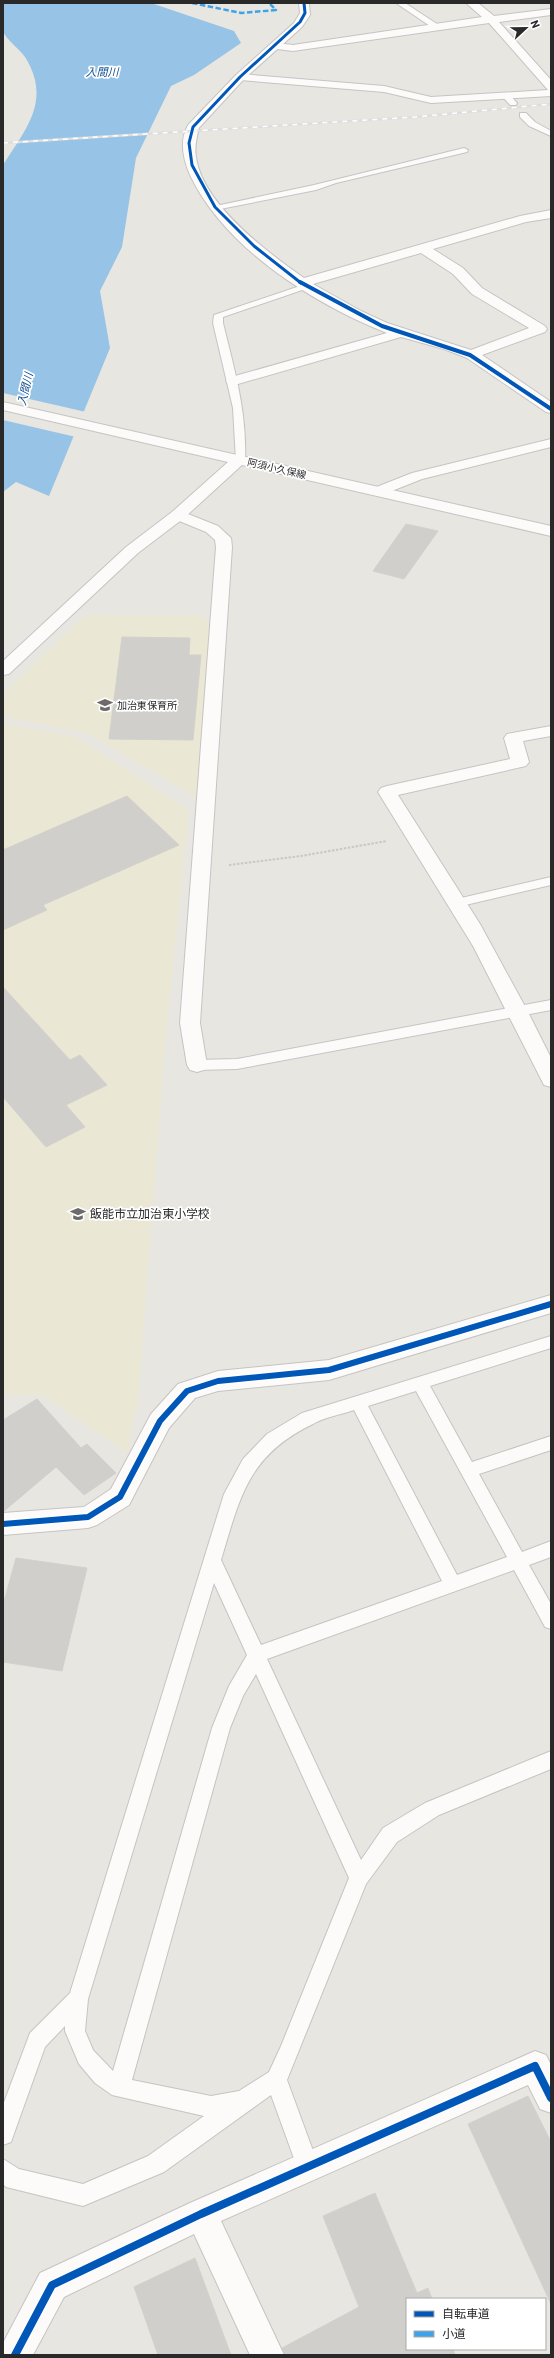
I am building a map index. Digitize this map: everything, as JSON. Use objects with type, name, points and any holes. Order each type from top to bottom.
[{"type":"street","points":[[304,3],[306,9],[304,17],[277,46],[240,77],[193,127],[189,143],[192,165],[215,207],[254,246],[303,285],[354,313],[400,333],[470,355],[551,409]]},
{"type":"street","points":[[471,3],[491,19],[551,87]]},
{"type":"street","points":[[540,3],[551,12]]},
{"type":"street","points":[[277,46],[293,48],[436,26],[551,12]]},
{"type":"street","points":[[240,77],[384,89],[431,100],[509,100],[551,93]]},
{"type":"street","points":[[303,285],[524,219],[551,214]]},
{"type":"street","points":[[424,249],[458,271],[477,291],[545,331]]},
{"type":"street","points":[[470,355],[545,331]]},
{"type":"street","points":[[233,381],[400,333]]},
{"type":"street","name":"阿須小久保線","points":[[3,406],[551,531]]},
{"type":"street","points":[[379,491],[417,476],[551,443]]},
{"type":"street","points":[[3,670],[132,550],[178,515],[240,460]]},
{"type":"street","points":[[178,515],[212,529],[223,538],[224,547],[190,1023],[197,1065]]},
{"type":"street","points":[[551,731],[513,738],[520,762],[387,792],[413,837],[457,902],[519,1012],[551,1080]]},
{"type":"street","points":[[3,1524],[88,1517],[120,1497],[160,1421],[187,1391],[218,1381],[330,1370],[551,1304]]},
{"type":"street","points":[[15,2355],[52,2285],[201,2214],[543,2063],[551,2098]]},
{"type":"street","points":[[201,2214],[267,2355]]},
{"type":"lane","points":[[400,3],[436,26]]},
{"type":"lane","points":[[523,115],[532,124],[551,134]]},
{"type":"lane","points":[[215,207],[316,187],[333,181],[464,150]]},
{"type":"lane","points":[[240,460],[241,445],[233,381],[218,323],[219,315],[303,285]]},
{"type":"lane","points":[[457,902],[551,881]]},
{"type":"lane","points":[[197,1065],[238,1064],[551,1005]]},
{"type":"lane","points":[[243,2101],[211,2107],[119,2088],[102,2076],[86,2057],[75,2031],[78,1999],[233,1494],[249,1464],[273,1439],[308,1418],[551,1342]]},
{"type":"lane","points":[[420,1383],[551,1621]]},
{"type":"lane","points":[[358,1403],[453,1584]]},
{"type":"lane","points":[[468,1470],[551,1443]]},
{"type":"lane","points":[[119,2088],[221,1728],[236,1692],[257,1655],[551,1550]]},
{"type":"lane","points":[[213,1561],[359,1878]]},
{"type":"lane","points":[[3,2170],[14,2179],[83,2195],[156,2164],[276,2079],[289,2053],[359,1878],[390,1835],[432,1809],[551,1760]]},
{"type":"lane","points":[[3,2134],[37,2040],[78,1999]]},
{"type":"lane","points":[[276,2079],[308,2167]]},
{"type":"path","points":[[201,869],[301,856],[413,837]]},
{"type":"shaded area","name":"加治東保育所","points":[[86,615],[202,616],[212,627],[201,800],[87,733],[3,716],[3,694]]},
{"type":"shaded area","name":"飯能市立加治東小学校","points":[[3,723],[76,737],[189,810],[166,1034],[138,1400],[127,1453],[43,1395],[3,1395]]},
{"type":"water","name":"入間川","points":[[3,3],[151,3],[234,31],[241,43],[194,75],[171,86],[136,158],[122,247],[100,291],[110,348],[49,496],[16,482],[3,492],[3,165],[20,139],[33,114],[36,101],[36,87],[33,73],[25,57],[7,38],[3,31]]},
{"type":"pier","points":[[3,393],[86,412],[76,437],[3,420]]},
{"type":"building","points":[[406,524],[438,531],[404,579],[373,571]]},
{"type":"building","points":[[122,637],[190,638],[189,655],[201,655],[193,740],[109,739]]},
{"type":"building","points":[[127,796],[179,845],[43,905],[47,910],[3,930],[3,850]]},
{"type":"building","points":[[3,987],[70,1060],[80,1055],[107,1085],[66,1105],[85,1127],[46,1147],[3,1097]]},
{"type":"building","points":[[37,1399],[81,1448],[87,1444],[116,1473],[84,1495],[56,1467],[3,1512],[3,1420]]},
{"type":"building","points":[[16,1558],[87,1568],[62,1671],[3,1662],[3,1605]]},
{"type":"building","points":[[528,2096],[551,2142],[551,2304],[468,2124]]},
{"type":"building","points":[[375,2193],[417,2293],[428,2288],[432,2298],[406,2298],[406,2350],[453,2350],[455,2355],[285,2355],[282,2348],[359,2307],[323,2216]]},
{"type":"building","points":[[195,2258],[231,2355],[158,2355],[134,2287]]},
{"type":"railway","points":[[3,143],[415,117],[551,104]]},
{"type":"marked path","points":[[192,3],[241,13],[276,10],[269,3]]},
{"type":"cycle path","points":[[304,3],[304,15],[298,25],[240,77],[193,127],[189,143],[192,165],[215,207],[254,246],[306,287],[382,326],[470,355],[551,409]]},
{"type":"cycle path","points":[[3,1524],[88,1517],[120,1497],[160,1421],[187,1391],[218,1381],[329,1370],[551,1304]]},
{"type":"cycle path","points":[[15,2355],[52,2285],[201,2214],[535,2066],[551,2098]]},
{"type":"place","name":"加治東保育所","points":[[105,705]]},
{"type":"place","name":"飯能市立加治東小学校","points":[[78,1214]]}]
